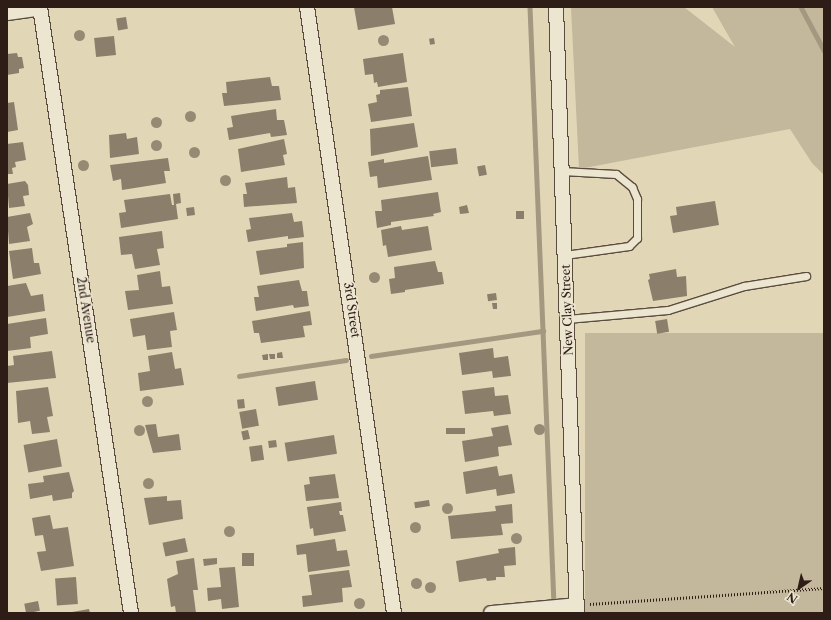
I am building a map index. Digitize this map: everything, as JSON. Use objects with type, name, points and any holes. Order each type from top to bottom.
[{"type":"street","points":[[7,11],[34,7]]},
{"type":"street","name":"2nd Avenue","points":[[40,7],[132,613]]},
{"type":"street","name":"3rd Street","points":[[307,7],[394,613]]},
{"type":"street","name":"New Clay Street","points":[[556,7],[577,609]]},
{"type":"street","points":[[491,613],[577,609]]},
{"type":"lane","points":[[562,172],[616,174],[632,187],[637,199],[637,238],[628,246],[565,255]]},
{"type":"lane","points":[[567,319],[668,310],[744,286],[806,276]]},
{"type":"path","points":[[577,609],[824,588]]},
{"type":"shaded area","points":[[571,7],[684,7],[735,47],[712,7],[824,7],[824,175],[812,163],[790,129],[579,169]]},
{"type":"shaded area","points":[[585,333],[824,333],[824,613],[585,613]]},
{"type":"building","points":[[354,7],[392,7],[395,24],[358,30]]},
{"type":"building","points":[[126,17],[128,29],[118,30],[116,19]]},
{"type":"building","points":[[114,36],[116,55],[96,57],[94,38]]},
{"type":"building","points":[[434,38],[435,44],[430,45],[429,39]]},
{"type":"building","points":[[17,53],[18,57],[22,57],[24,68],[19,69],[19,73],[7,75],[7,54]]},
{"type":"building","points":[[403,53],[407,82],[378,87],[377,82],[374,83],[373,74],[365,75],[363,59]]},
{"type":"building","points":[[270,77],[272,86],[279,86],[281,100],[224,106],[222,93],[227,93],[226,82]]},
{"type":"building","points":[[408,87],[412,116],[371,122],[368,104],[377,102],[376,95],[380,94],[380,90]]},
{"type":"building","points":[[14,102],[18,130],[7,132],[7,103]]},
{"type":"building","points":[[276,109],[277,120],[284,120],[287,135],[271,137],[270,133],[229,140],[227,128],[233,127],[231,116]]},
{"type":"building","points":[[414,123],[418,147],[371,156],[370,129]]},
{"type":"building","points":[[126,133],[127,139],[137,137],[139,154],[110,158],[109,135]]},
{"type":"building","points":[[284,139],[287,154],[283,155],[285,165],[241,172],[238,149]]},
{"type":"building","points":[[23,142],[26,160],[15,162],[16,167],[12,168],[13,174],[7,174],[7,144]]},
{"type":"building","points":[[456,148],[458,164],[431,167],[429,151]]},
{"type":"building","points":[[428,156],[432,180],[378,188],[377,176],[370,177],[368,162],[384,159],[384,163]]},
{"type":"building","points":[[168,158],[170,171],[164,171],[166,183],[122,190],[121,179],[113,181],[110,165]]},
{"type":"building","points":[[485,165],[487,175],[479,176],[477,167]]},
{"type":"building","points":[[287,177],[288,188],[295,187],[297,203],[244,207],[243,194],[247,194],[245,183]]},
{"type":"building","points":[[25,181],[28,185],[29,195],[23,196],[25,206],[9,208],[7,184]]},
{"type":"building","points":[[438,192],[441,212],[433,214],[434,216],[391,222],[391,225],[377,228],[375,211],[382,211],[381,200]]},
{"type":"building","points":[[180,193],[181,203],[176,204],[178,219],[121,228],[119,213],[126,212],[124,200],[170,194],[172,205],[174,205],[173,194]]},
{"type":"building","points":[[715,201],[719,225],[673,233],[670,216],[677,215],[676,207]]},
{"type":"building","points":[[467,205],[469,213],[460,214],[459,207]]},
{"type":"building","points":[[194,207],[195,215],[187,216],[186,208]]},
{"type":"building","points":[[516,211],[524,211],[524,219],[516,219]]},
{"type":"building","points":[[30,213],[33,224],[27,227],[30,241],[9,244],[7,217]]},
{"type":"building","points":[[292,213],[294,222],[302,221],[304,237],[288,239],[288,236],[248,242],[246,230],[251,229],[249,218]]},
{"type":"building","points":[[401,226],[402,230],[428,226],[432,250],[388,257],[386,245],[383,246],[381,230]]},
{"type":"building","points":[[162,231],[164,248],[157,249],[160,265],[135,269],[132,254],[121,255],[119,237]]},
{"type":"building","points":[[303,242],[304,268],[260,275],[256,251],[287,247],[287,244]]},
{"type":"building","points":[[32,248],[34,263],[39,263],[41,274],[13,279],[9,251]]},
{"type":"building","points":[[435,261],[438,272],[442,272],[444,284],[405,290],[405,292],[391,294],[389,279],[395,278],[394,267]]},
{"type":"building","points":[[676,269],[677,277],[686,276],[687,296],[653,301],[648,280],[650,279],[649,274]]},
{"type":"building","points":[[160,271],[162,287],[170,286],[173,304],[128,310],[125,291],[139,290],[137,275]]},
{"type":"building","points":[[299,280],[302,291],[307,291],[309,306],[294,308],[293,305],[256,311],[254,297],[259,297],[257,286]]},
{"type":"building","points":[[26,283],[31,296],[43,294],[45,311],[7,317],[7,286]]},
{"type":"building","points":[[496,293],[497,300],[488,301],[487,294]]},
{"type":"building","points":[[492,303],[497,303],[497,309],[493,309]]},
{"type":"building","points":[[310,311],[312,325],[303,326],[305,337],[261,343],[259,333],[254,333],[252,321]]},
{"type":"building","points":[[174,312],[177,330],[170,331],[172,347],[147,350],[145,335],[133,337],[130,319]]},
{"type":"building","points":[[46,318],[48,334],[30,337],[31,348],[7,351],[7,324]]},
{"type":"building","points":[[667,319],[669,332],[657,334],[655,321]]},
{"type":"building","points":[[493,348],[494,358],[508,356],[511,376],[493,378],[492,371],[462,375],[459,353]]},
{"type":"building","points":[[52,351],[56,378],[7,383],[7,366],[14,365],[13,356]]},
{"type":"building","points":[[172,352],[175,369],[181,368],[184,385],[140,391],[138,373],[150,371],[148,356]]},
{"type":"building","points":[[282,352],[283,358],[277,358],[277,353]]},
{"type":"building","points":[[268,354],[268,360],[263,360],[262,355]]},
{"type":"building","points":[[269,354],[275,354],[275,359],[270,359]]},
{"type":"building","points":[[315,381],[318,400],[278,406],[275,387]]},
{"type":"building","points":[[48,387],[53,416],[47,417],[50,432],[32,434],[30,421],[18,423],[16,391]]},
{"type":"building","points":[[494,387],[495,396],[508,395],[511,414],[494,416],[493,411],[465,414],[462,391]]},
{"type":"building","points":[[244,399],[245,408],[238,409],[237,400]]},
{"type":"building","points":[[256,409],[259,426],[242,429],[239,412]]},
{"type":"building","points":[[156,424],[158,437],[179,434],[181,450],[153,453],[145,425]]},
{"type":"building","points":[[508,425],[512,445],[498,447],[499,456],[465,462],[462,441],[493,436],[491,428]]},
{"type":"building","points":[[446,428],[465,428],[465,434],[446,434]]},
{"type":"building","points":[[248,430],[250,439],[243,440],[241,432]]},
{"type":"building","points":[[334,435],[337,454],[288,462],[285,443]]},
{"type":"building","points":[[57,439],[62,467],[28,472],[24,445]]},
{"type":"building","points":[[276,440],[277,447],[269,448],[268,441]]},
{"type":"building","points":[[262,445],[264,460],[251,462],[249,447]]},
{"type":"building","points":[[497,466],[499,476],[512,474],[515,493],[497,496],[496,489],[466,494],[463,472]]},
{"type":"building","points":[[69,472],[74,491],[72,493],[72,498],[53,501],[52,495],[30,499],[28,484],[44,482],[43,476]]},
{"type":"building","points":[[335,474],[339,498],[306,501],[304,485],[310,484],[309,477]]},
{"type":"building","points":[[167,496],[167,501],[181,500],[183,519],[149,525],[144,498]]},
{"type":"building","points":[[429,500],[430,506],[415,508],[414,502]]},
{"type":"building","points":[[341,502],[342,511],[339,511],[340,515],[343,515],[346,531],[314,536],[313,528],[310,529],[307,507]]},
{"type":"building","points":[[512,504],[513,523],[501,524],[503,535],[451,539],[448,516],[496,511],[495,506]]},
{"type":"building","points":[[50,515],[53,529],[68,527],[74,566],[41,571],[37,552],[46,551],[43,535],[35,536],[32,518]]},
{"type":"building","points":[[185,538],[188,552],[165,556],[163,543]]},
{"type":"building","points":[[335,539],[337,551],[347,550],[350,566],[308,572],[306,554],[297,555],[296,545]]},
{"type":"building","points":[[515,547],[516,565],[504,566],[505,577],[496,577],[496,580],[487,581],[486,578],[459,582],[456,561],[499,553],[498,549]]},
{"type":"building","points":[[242,553],[254,553],[254,566],[242,566]]},
{"type":"building","points":[[194,558],[198,590],[193,590],[196,613],[176,613],[175,606],[171,607],[167,579],[178,574],[176,561]]},
{"type":"building","points":[[217,558],[217,564],[204,566],[203,559]]},
{"type":"building","points":[[235,567],[239,607],[222,609],[221,599],[208,601],[207,588],[221,587],[219,568]]},
{"type":"building","points":[[349,570],[352,587],[342,588],[343,602],[303,607],[302,596],[312,595],[309,575]]},
{"type":"building","points":[[76,577],[78,604],[57,605],[55,578]]},
{"type":"building","points":[[38,601],[40,611],[26,613],[24,604]]},
{"type":"building","points":[[89,609],[90,613],[72,612]]},
{"type":"waterway","points":[[530,7],[554,605]]},
{"type":"waterway","points":[[801,7],[824,50]]},
{"type":"waterway","points":[[371,356],[543,331]]},
{"type":"waterway","points":[[239,376],[346,360]]}]
